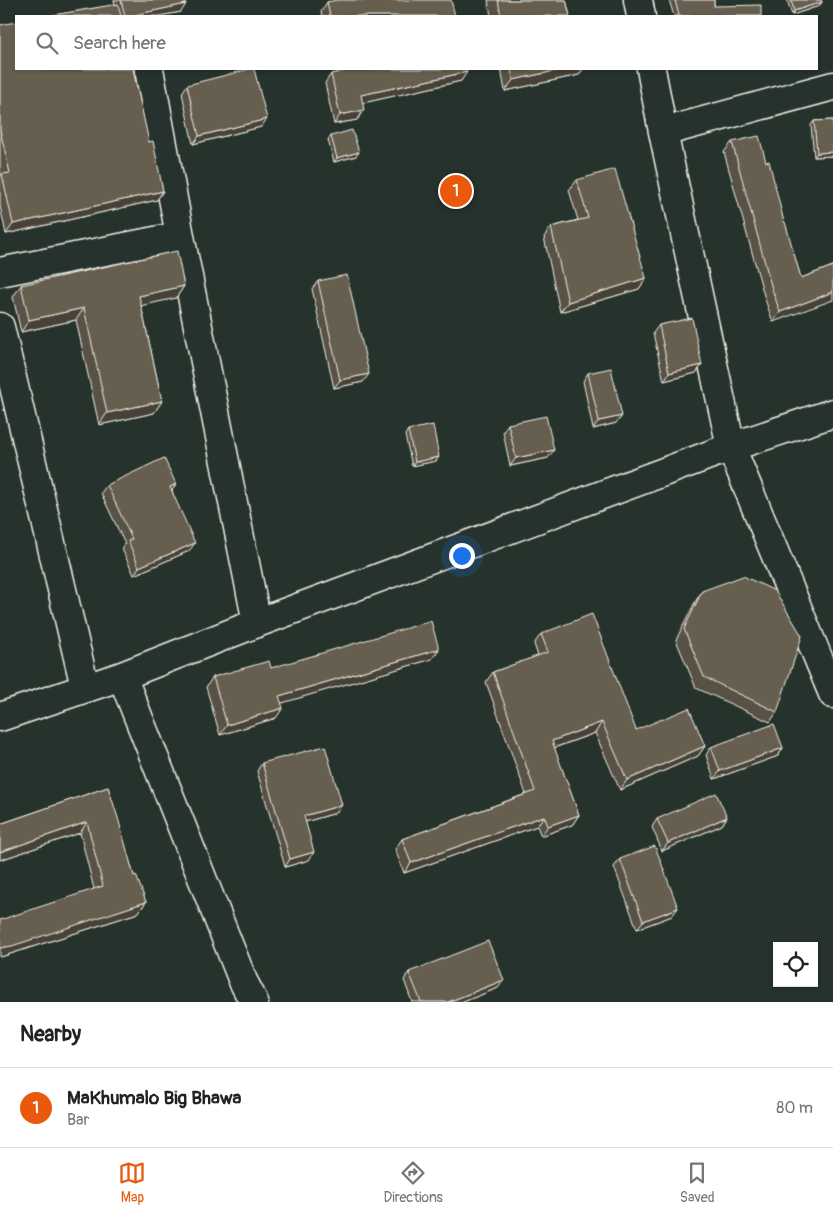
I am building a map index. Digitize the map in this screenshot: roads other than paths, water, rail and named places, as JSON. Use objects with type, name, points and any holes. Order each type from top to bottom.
[{"type":"street","points":[[638,0],[641,15]]},
{"type":"street","points":[[149,70],[180,236],[257,623]]},
{"type":"street","points":[[651,70],[731,447],[833,694]]},
{"type":"street","points":[[663,132],[833,86]]},
{"type":"street","points":[[0,272],[180,236]]},
{"type":"street","points":[[0,327],[85,687]]},
{"type":"street","points":[[0,717],[122,676],[257,623],[731,447],[833,412]]},
{"type":"street","points":[[122,676],[243,981],[254,1002]]},
{"type":"place","name":"MaKhumalo Big Bhawa","points":[[456,191]]}]
